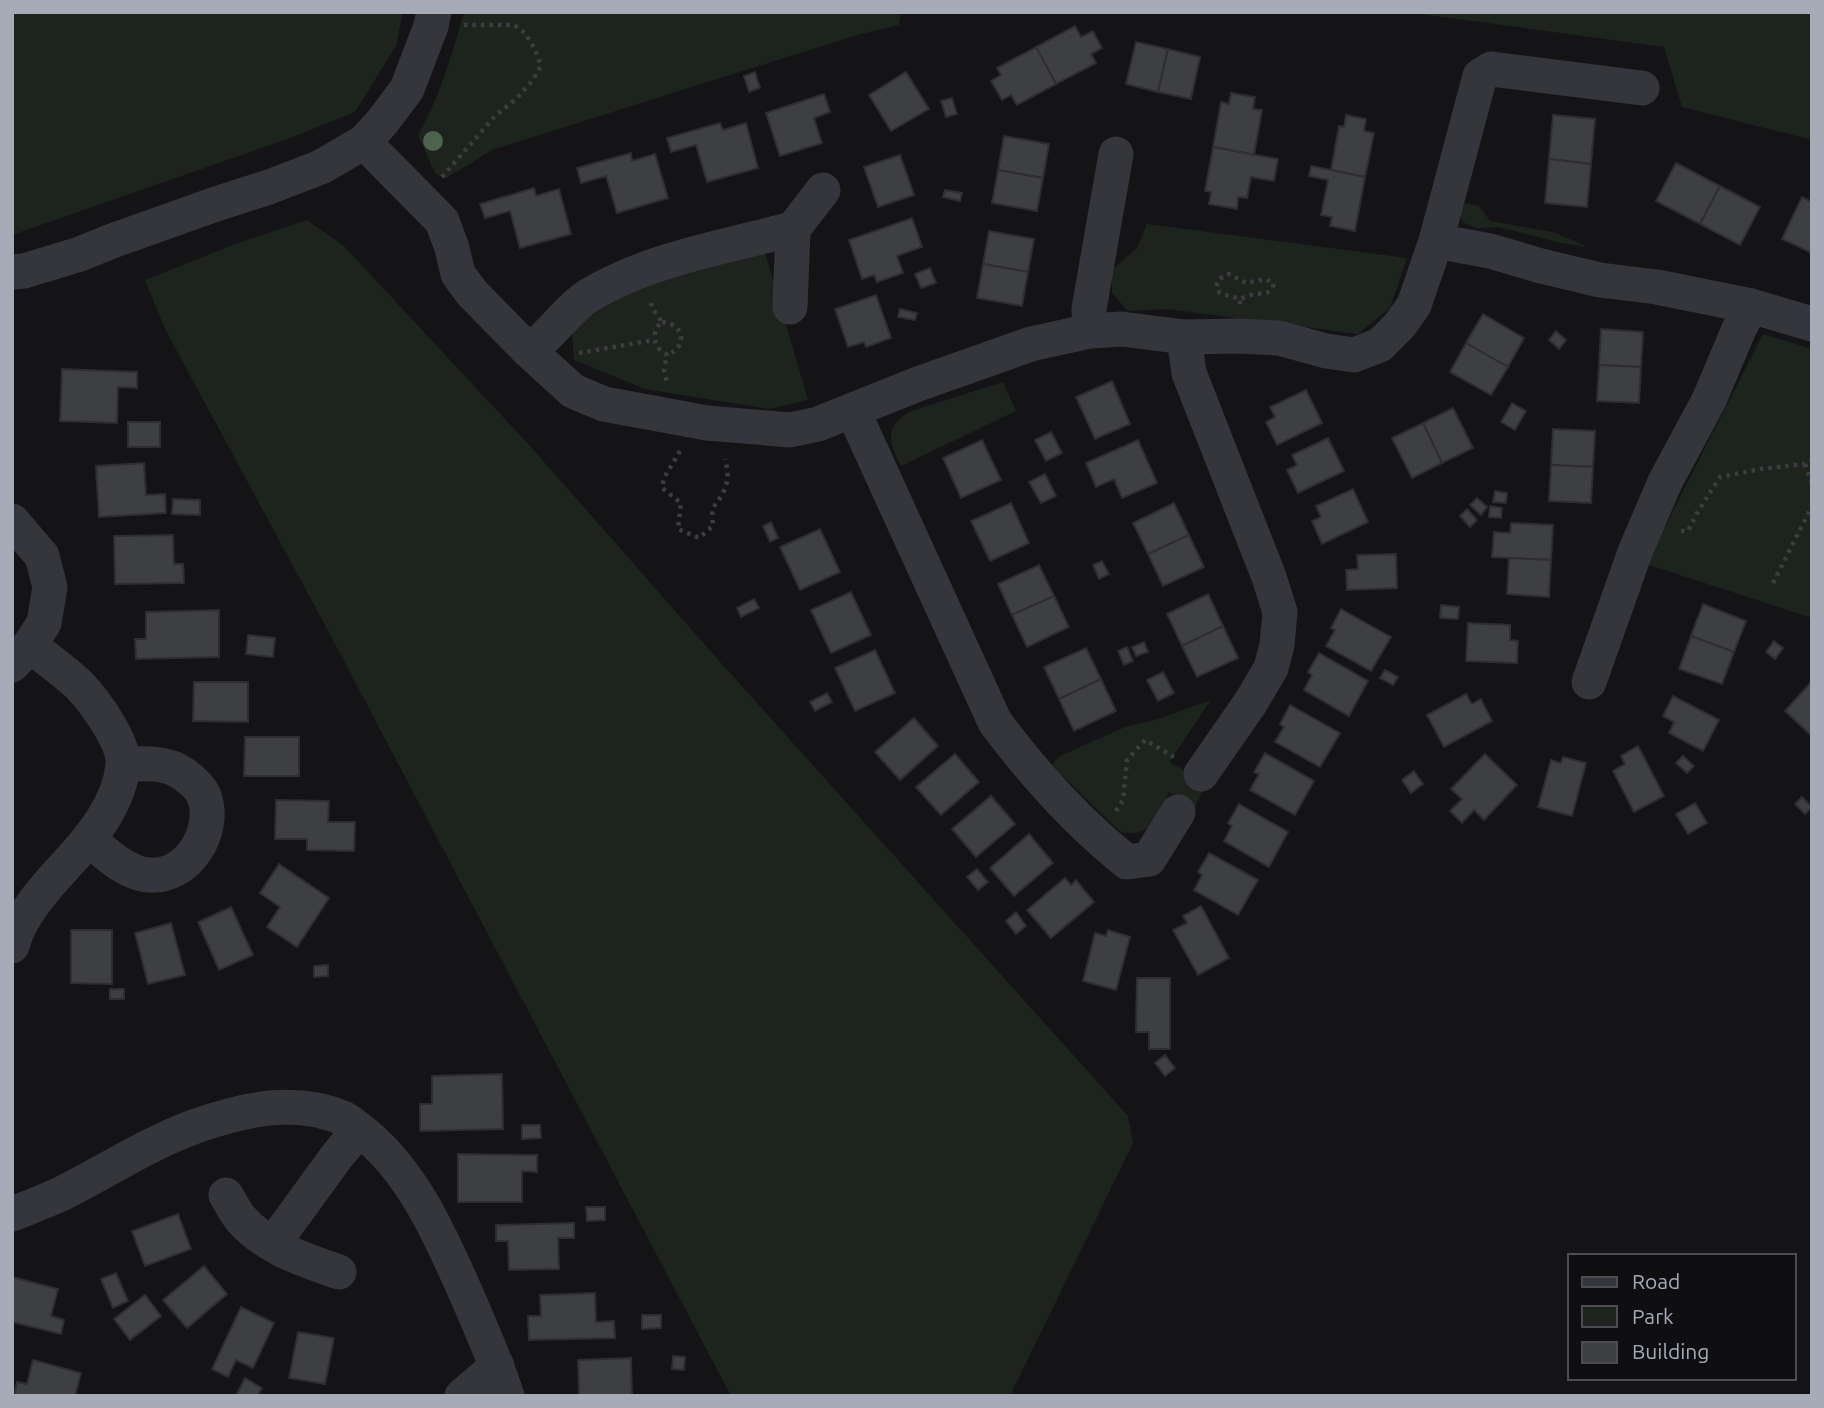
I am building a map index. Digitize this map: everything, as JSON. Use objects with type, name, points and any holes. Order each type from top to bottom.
[{"type":"street","points":[[12,272],[24,271],[80,254],[269,187],[321,167],[364,142],[407,89],[433,19]]},
{"type":"street","points":[[364,142],[442,221],[458,274],[472,293],[573,391],[680,430],[707,423],[790,430],[818,424],[918,384],[1031,344],[1090,331],[1122,329],[1184,337],[1279,338],[1326,351],[1354,355],[1380,345],[1400,326],[1414,305],[1436,241],[1480,76],[1491,69],[1642,88]]},
{"type":"street","points":[[1090,331],[1089,309],[1116,154]]},
{"type":"street","points":[[790,307],[793,229],[823,190]]},
{"type":"street","points":[[528,350],[585,298],[617,279],[651,267],[793,229]]},
{"type":"street","points":[[1436,241],[1490,251],[1600,280],[1657,287],[1751,306],[1812,324]]},
{"type":"street","points":[[1589,682],[1635,552],[1665,482],[1709,400],[1751,306]]},
{"type":"street","points":[[1184,337],[1189,373],[1269,577],[1280,612],[1277,645],[1271,668],[1201,774]]},
{"type":"street","points":[[853,411],[995,722],[1034,771],[1096,836],[1127,862],[1149,859],[1178,812]]},
{"type":"street","points":[[12,521],[42,556],[50,587],[44,623],[21,655],[80,687],[99,709],[121,748],[124,764],[117,794],[106,816],[46,887],[29,911],[12,946]]},
{"type":"street","points":[[89,839],[116,861],[148,876],[164,874],[191,858],[206,832],[204,795],[194,783],[177,770],[160,765],[124,764]]},
{"type":"street","points":[[12,1214],[60,1194],[152,1146],[198,1126],[282,1106],[313,1109],[345,1119],[373,1140],[398,1167],[426,1210],[453,1264],[502,1381],[462,1396]]},
{"type":"street","points":[[273,1244],[359,1129]]},
{"type":"street","points":[[226,1195],[241,1219],[273,1244],[297,1257],[339,1272]]},
{"type":"path","points":[[433,19],[514,25],[525,33],[541,66],[516,99],[495,116],[436,183]]},
{"type":"path","points":[[1229,275],[1246,283],[1266,279],[1274,284],[1271,291],[1265,295],[1256,294],[1240,299],[1220,293],[1216,287],[1219,279],[1229,275]]},
{"type":"path","points":[[651,296],[652,308],[662,323]]},
{"type":"path","points":[[1240,299],[1240,309]]},
{"type":"path","points":[[662,323],[672,323],[678,328],[680,346],[667,355],[660,351],[654,340],[654,333],[662,323]]},
{"type":"path","points":[[571,354],[654,340]]},
{"type":"path","points":[[667,355],[664,370],[680,430],[662,488],[681,503],[678,529],[699,538],[713,526],[712,509],[726,492],[728,471],[723,449]]},
{"type":"path","points":[[1675,531],[1688,531],[1720,477],[1805,464],[1812,460]]},
{"type":"path","points":[[1805,464],[1812,483]]},
{"type":"path","points":[[1773,583],[1812,506]]},
{"type":"path","points":[[1096,836],[1110,823],[1123,800],[1127,760],[1145,740],[1170,754]]},
{"type":"green space","points":[[12,12],[403,12],[396,46],[355,112],[293,137],[12,235]]},
{"type":"green space","points":[[464,12],[901,12],[899,25],[857,35],[492,150],[445,179],[435,173],[418,135],[439,90]]},
{"type":"green space","points":[[1405,12],[1812,12],[1812,140],[1682,107],[1664,47]]},
{"type":"green space","points":[[1458,202],[1479,206],[1490,221],[1553,232],[1588,247],[1498,227],[1476,228],[1462,222]]},
{"type":"green space","points":[[307,220],[344,246],[531,447],[1128,1116],[1133,1143],[1010,1396],[731,1396],[333,640],[165,329],[145,280],[235,244]]},
{"type":"green space","points":[[1147,224],[1407,258],[1390,308],[1358,334],[1167,309],[1128,311],[1112,293],[1112,270],[1137,248]]},
{"type":"green space","points":[[765,252],[808,400],[769,409],[645,389],[574,360],[572,330],[610,302],[652,281]]},
{"type":"green space","points":[[1763,334],[1812,349],[1812,618],[1646,564]]},
{"type":"green space","points":[[1003,382],[1016,411],[901,466],[893,449],[891,435],[896,422],[902,417],[911,411]]},
{"type":"green space","points":[[1211,700],[1169,762],[1207,783],[1195,807],[1169,792],[1152,824],[1141,831],[1128,833],[1118,830],[1052,765],[1058,757],[1125,727],[1158,719]]},
{"type":"building","points":[[1075,26],[1081,37],[1093,31],[1102,48],[1091,54],[1096,63],[1056,84],[1036,47]]},
{"type":"building","points":[[1136,42],[1168,49],[1158,92],[1126,84]]},
{"type":"building","points":[[1036,47],[1056,84],[1017,105],[1011,95],[1002,100],[991,81],[1001,75],[997,68]]},
{"type":"building","points":[[1168,49],[1200,57],[1191,99],[1158,92]]},
{"type":"building","points":[[755,72],[760,88],[749,92],[744,76]]},
{"type":"building","points":[[906,72],[929,109],[891,131],[869,95]]},
{"type":"building","points":[[1231,93],[1255,97],[1253,109],[1262,110],[1254,155],[1213,147],[1221,102],[1229,104]]},
{"type":"building","points":[[824,94],[830,112],[814,118],[822,143],[780,156],[766,113]]},
{"type":"building","points":[[952,98],[957,114],[946,117],[941,101]]},
{"type":"building","points":[[1346,115],[1366,119],[1364,131],[1374,133],[1365,177],[1331,170],[1339,126],[1344,127]]},
{"type":"building","points":[[1553,115],[1595,119],[1591,164],[1549,159]]},
{"type":"building","points":[[720,123],[723,130],[746,123],[758,168],[707,182],[696,145],[671,152],[667,138]]},
{"type":"building","points":[[1004,136],[1049,144],[1043,178],[998,170]]},
{"type":"building","points":[[1213,147],[1278,159],[1274,181],[1251,177],[1247,198],[1238,197],[1237,209],[1209,204],[1211,192],[1205,191]]},
{"type":"building","points":[[631,153],[632,161],[655,154],[668,198],[617,213],[606,176],[581,183],[577,168]]},
{"type":"building","points":[[900,155],[914,195],[878,207],[864,167]]},
{"type":"building","points":[[1549,159],[1591,164],[1587,207],[1545,203]]},
{"type":"building","points":[[1676,163],[1720,186],[1700,224],[1656,201]]},
{"type":"building","points":[[1311,166],[1365,177],[1355,231],[1330,226],[1332,217],[1321,215],[1328,180],[1309,176]]},
{"type":"building","points":[[998,170],[1043,178],[1037,211],[992,203]]},
{"type":"building","points":[[1720,186],[1760,207],[1740,245],[1700,224]]},
{"type":"building","points":[[534,188],[536,196],[559,189],[571,234],[520,248],[510,211],[485,218],[480,204]]},
{"type":"building","points":[[945,190],[962,193],[960,201],[943,197]]},
{"type":"building","points":[[1802,197],[1812,202],[1812,253],[1782,239]]},
{"type":"building","points":[[912,218],[922,247],[897,256],[903,273],[877,282],[874,275],[862,279],[849,240]]},
{"type":"building","points":[[989,231],[1034,239],[1028,272],[983,264]]},
{"type":"building","points":[[983,264],[1028,272],[1022,306],[977,298]]},
{"type":"building","points":[[930,268],[936,283],[921,288],[915,274]]},
{"type":"building","points":[[876,295],[891,338],[866,347],[864,342],[848,347],[835,309]]},
{"type":"building","points":[[900,309],[917,313],[915,320],[898,317]]},
{"type":"building","points":[[1483,314],[1524,338],[1508,367],[1466,343]]},
{"type":"building","points":[[1601,329],[1643,332],[1641,367],[1599,365]]},
{"type":"building","points":[[1556,331],[1566,340],[1559,349],[1549,340]]},
{"type":"building","points":[[1466,343],[1508,367],[1491,395],[1450,372]]},
{"type":"building","points":[[1599,365],[1641,367],[1639,403],[1597,401]]},
{"type":"building","points":[[62,369],[137,372],[137,388],[118,387],[117,423],[60,421]]},
{"type":"building","points":[[1112,381],[1130,424],[1095,439],[1076,397]]},
{"type":"building","points":[[1306,390],[1322,423],[1277,445],[1266,422],[1275,417],[1270,407]]},
{"type":"building","points":[[1512,403],[1526,411],[1515,430],[1501,422]]},
{"type":"building","points":[[1453,408],[1473,448],[1442,463],[1423,423]]},
{"type":"building","points":[[128,422],[160,422],[160,447],[128,447]]},
{"type":"building","points":[[1423,423],[1442,463],[1412,478],[1392,438]]},
{"type":"building","points":[[1553,429],[1595,431],[1593,467],[1551,465]]},
{"type":"building","points":[[1051,432],[1062,453],[1046,461],[1035,440]]},
{"type":"building","points":[[1328,438],[1344,471],[1298,493],[1287,470],[1297,465],[1292,455]]},
{"type":"building","points":[[982,440],[1001,480],[961,498],[943,458]]},
{"type":"building","points":[[1138,440],[1157,483],[1122,498],[1114,479],[1096,487],[1086,463]]},
{"type":"building","points":[[144,463],[146,495],[165,494],[166,513],[99,517],[96,466]]},
{"type":"building","points":[[1551,465],[1593,467],[1591,503],[1549,501]]},
{"type":"building","points":[[1045,474],[1056,496],[1041,503],[1029,482]]},
{"type":"building","points":[[1353,489],[1368,522],[1322,544],[1312,521],[1321,517],[1316,506]]},
{"type":"building","points":[[1495,491],[1507,493],[1506,503],[1493,502]]},
{"type":"building","points":[[1477,498],[1487,507],[1481,515],[1470,505]]},
{"type":"building","points":[[173,499],[200,500],[200,515],[172,514]]},
{"type":"building","points":[[1011,503],[1029,543],[990,561],[971,521]]},
{"type":"building","points":[[1174,503],[1189,535],[1148,554],[1133,523]]},
{"type":"building","points":[[1490,506],[1502,508],[1501,518],[1489,517]]},
{"type":"building","points":[[1467,509],[1477,520],[1470,527],[1460,516]]},
{"type":"building","points":[[771,522],[778,538],[770,542],[763,526]]},
{"type":"building","points":[[1511,523],[1553,525],[1551,560],[1492,557],[1494,532],[1510,533]]},
{"type":"building","points":[[820,529],[840,572],[800,590],[780,547]]},
{"type":"building","points":[[173,535],[174,564],[183,564],[184,583],[115,584],[114,536]]},
{"type":"building","points":[[1189,535],[1204,567],[1163,586],[1148,554]]},
{"type":"building","points":[[1396,554],[1397,588],[1347,590],[1346,570],[1358,569],[1357,555]]},
{"type":"building","points":[[1509,558],[1551,560],[1549,597],[1507,594]]},
{"type":"building","points":[[1102,561],[1109,574],[1099,579],[1093,565]]},
{"type":"building","points":[[1039,565],[1054,596],[1012,615],[998,584]]},
{"type":"building","points":[[851,592],[871,635],[831,653],[811,610]]},
{"type":"building","points":[[1208,594],[1223,626],[1182,646],[1167,614]]},
{"type":"building","points":[[1054,596],[1069,627],[1027,647],[1012,615]]},
{"type":"building","points":[[754,599],[759,608],[741,617],[737,608]]},
{"type":"building","points":[[1703,604],[1746,621],[1734,652],[1691,636]]},
{"type":"building","points":[[1441,605],[1459,607],[1458,619],[1440,618]]},
{"type":"building","points":[[1341,609],[1391,637],[1371,671],[1326,646],[1335,630],[1331,628]]},
{"type":"building","points":[[219,610],[219,657],[136,659],[135,639],[146,639],[146,612]]},
{"type":"building","points":[[1468,623],[1510,625],[1510,640],[1518,641],[1517,663],[1466,661]]},
{"type":"building","points":[[1223,626],[1238,658],[1197,677],[1182,646]]},
{"type":"building","points":[[248,635],[275,638],[273,657],[246,654]]},
{"type":"building","points":[[1691,636],[1734,652],[1722,684],[1679,669]]},
{"type":"building","points":[[1774,641],[1783,648],[1775,659],[1766,652]]},
{"type":"building","points":[[1144,642],[1148,652],[1136,656],[1132,647]]},
{"type":"building","points":[[1127,647],[1133,661],[1124,665],[1118,651]]},
{"type":"building","points":[[1086,648],[1101,679],[1059,699],[1044,667]]},
{"type":"building","points":[[875,650],[895,693],[855,711],[835,668]]},
{"type":"building","points":[[1319,653],[1368,681],[1349,716],[1304,690],[1312,675],[1308,672]]},
{"type":"building","points":[[1385,670],[1398,677],[1393,685],[1380,678]]},
{"type":"building","points":[[1163,672],[1174,693],[1158,701],[1147,680]]},
{"type":"building","points":[[1101,679],[1116,711],[1074,731],[1059,699]]},
{"type":"building","points":[[1812,681],[1812,734],[1811,735],[1785,711]]},
{"type":"building","points":[[194,682],[248,682],[248,722],[193,721]]},
{"type":"building","points":[[827,693],[832,702],[815,711],[810,702]]},
{"type":"building","points":[[1466,694],[1472,704],[1481,699],[1492,721],[1444,747],[1427,715]]},
{"type":"building","points":[[1673,696],[1719,720],[1703,751],[1669,733],[1674,722],[1663,716]]},
{"type":"building","points":[[1290,705],[1340,733],[1320,767],[1275,742],[1284,727],[1280,724]]},
{"type":"building","points":[[914,718],[938,746],[900,780],[875,752]]},
{"type":"building","points":[[245,737],[299,737],[299,776],[244,776]]},
{"type":"building","points":[[1638,746],[1664,796],[1634,812],[1613,771],[1625,764],[1621,756]]},
{"type":"building","points":[[1265,753],[1314,781],[1295,815],[1250,790],[1259,774],[1254,772]]},
{"type":"building","points":[[955,754],[979,782],[941,815],[916,787]]},
{"type":"building","points":[[1485,754],[1517,785],[1484,820],[1474,810],[1462,823],[1450,811],[1462,799],[1451,789]]},
{"type":"building","points":[[1683,756],[1694,766],[1687,773],[1676,763]]},
{"type":"building","points":[[1563,757],[1586,763],[1572,816],[1538,807],[1551,760],[1561,763]]},
{"type":"building","points":[[1414,771],[1423,784],[1411,793],[1402,780]]},
{"type":"building","points":[[991,796],[1015,824],[976,857],[952,829]]},
{"type":"building","points":[[1802,797],[1812,807],[1805,814],[1795,804]]},
{"type":"building","points":[[276,800],[329,801],[328,822],[355,822],[354,851],[307,850],[307,839],[275,839]]},
{"type":"building","points":[[1695,803],[1707,823],[1688,834],[1676,814]]},
{"type":"building","points":[[1239,804],[1288,832],[1269,867],[1224,841],[1232,826],[1228,823]]},
{"type":"building","points":[[1029,834],[1053,863],[1014,896],[990,868]]},
{"type":"building","points":[[1209,853],[1258,880],[1238,915],[1194,890],[1202,875],[1198,872]]},
{"type":"building","points":[[279,864],[329,898],[297,947],[267,927],[280,907],[260,893]]},
{"type":"building","points":[[977,869],[988,882],[978,890],[967,877]]},
{"type":"building","points":[[1065,878],[1071,885],[1076,880],[1094,902],[1051,938],[1027,910]]},
{"type":"building","points":[[1201,906],[1229,958],[1198,975],[1173,930],[1187,923],[1183,916]]},
{"type":"building","points":[[231,907],[253,955],[219,970],[198,922]]},
{"type":"building","points":[[1016,912],[1026,926],[1016,934],[1006,921]]},
{"type":"building","points":[[171,923],[185,975],[148,984],[135,933]]},
{"type":"building","points":[[71,930],[112,930],[112,984],[71,983]]},
{"type":"building","points":[[1108,930],[1130,937],[1116,990],[1083,981],[1095,933],[1106,936]]},
{"type":"building","points":[[328,965],[328,976],[314,977],[314,966]]},
{"type":"building","points":[[1137,978],[1170,978],[1170,1049],[1149,1049],[1149,1032],[1136,1032]]},
{"type":"building","points":[[110,989],[124,989],[124,999],[110,999]]},
{"type":"building","points":[[1165,1055],[1175,1068],[1165,1076],[1155,1063]]},
{"type":"building","points":[[502,1074],[503,1129],[420,1131],[420,1104],[432,1104],[432,1076]]},
{"type":"building","points":[[522,1125],[540,1125],[541,1138],[522,1139]]},
{"type":"building","points":[[458,1154],[537,1155],[537,1172],[522,1171],[522,1202],[458,1202]]},
{"type":"building","points":[[586,1207],[605,1207],[605,1220],[587,1221]]},
{"type":"building","points":[[178,1214],[191,1249],[145,1266],[132,1231]]},
{"type":"building","points":[[574,1223],[574,1238],[558,1238],[559,1269],[509,1270],[508,1241],[496,1241],[496,1225]]},
{"type":"building","points":[[204,1266],[227,1294],[187,1328],[163,1300]]},
{"type":"building","points":[[116,1273],[128,1301],[113,1308],[101,1279]]},
{"type":"building","points":[[12,1277],[58,1289],[51,1316],[64,1320],[61,1334],[12,1322]]},
{"type":"building","points":[[595,1293],[596,1322],[614,1321],[615,1338],[529,1340],[528,1316],[541,1316],[540,1295]]},
{"type":"building","points":[[145,1295],[161,1316],[130,1340],[114,1319]]},
{"type":"building","points":[[241,1307],[274,1323],[253,1368],[236,1360],[228,1377],[212,1369]]},
{"type":"building","points":[[642,1315],[661,1315],[661,1328],[642,1329]]},
{"type":"building","points":[[298,1332],[334,1338],[325,1384],[289,1378]]},
{"type":"building","points":[[673,1356],[685,1357],[684,1370],[672,1369]]},
{"type":"building","points":[[631,1358],[632,1396],[579,1396],[578,1360]]},
{"type":"building","points":[[33,1360],[81,1373],[75,1396],[14,1396],[17,1382],[27,1384]]},
{"type":"building","points":[[245,1378],[262,1388],[257,1396],[236,1396]]}]
